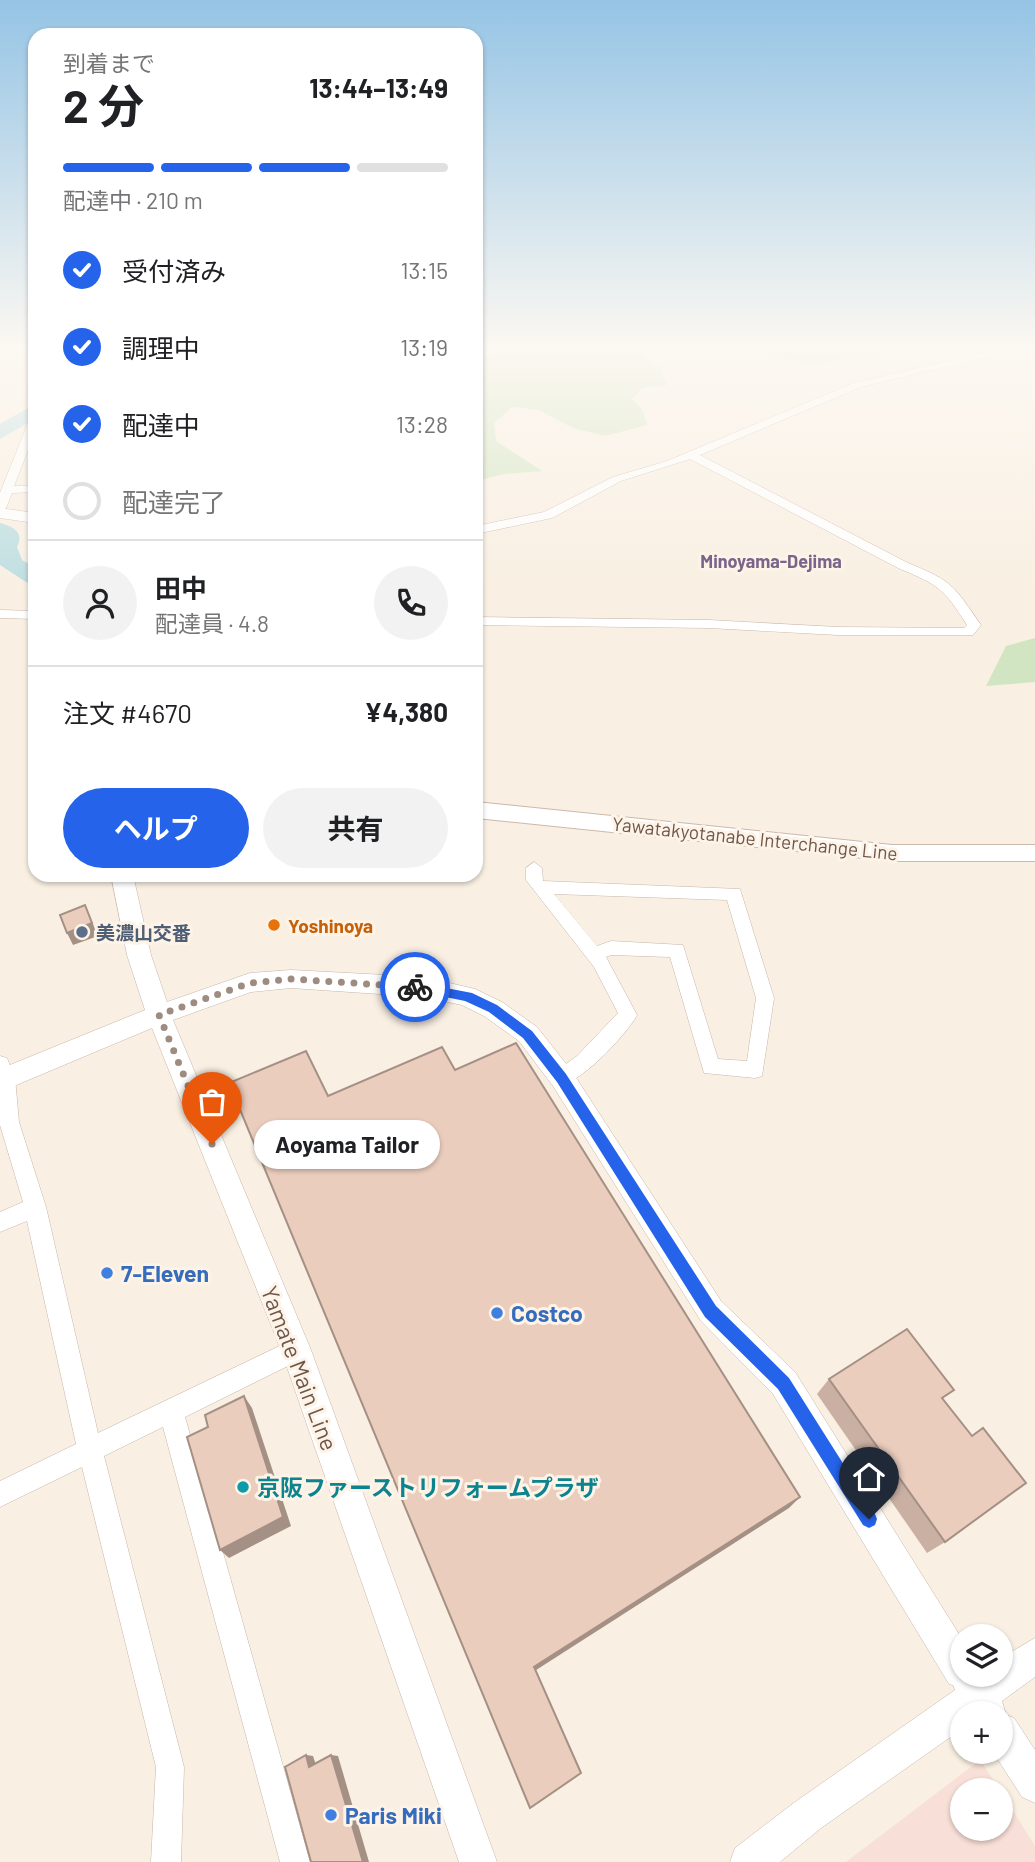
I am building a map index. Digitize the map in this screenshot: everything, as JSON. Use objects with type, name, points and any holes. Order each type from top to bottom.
[{"type":"main road","name":"Yawatakyotanabe Interchange Line","points":[[483,811],[892,853],[1035,853]]},
{"type":"street","points":[[483,528],[548,514],[617,479],[691,455],[739,435]]},
{"type":"street","points":[[28,437],[0,510],[28,516]]},
{"type":"street","points":[[483,621],[721,624],[851,632],[968,632],[974,625],[952,592],[939,580],[904,566],[691,455]]},
{"type":"street","points":[[8,490],[28,489]]},
{"type":"street","points":[[0,614],[28,615]]},
{"type":"street","points":[[534,868],[534,880],[538,887],[593,954],[628,1015],[584,1062],[562,1078]]},
{"type":"street","name":"Yamate Main Line","points":[[123,882],[139,955],[159,1015],[296,1350],[478,1862]]},
{"type":"street","points":[[538,887],[734,894],[765,998],[755,1070],[711,1068],[677,950],[611,948],[593,954]]},
{"type":"street","points":[[166,1862],[170,1767],[90,1451],[35,1207],[4,1123],[2,1071],[250,983],[290,979],[424,988],[467,996],[493,1009],[528,1034],[562,1078],[710,1311],[784,1383],[974,1689]]},
{"type":"street","points":[[0,1222],[35,1207]]},
{"type":"street","points":[[0,1494],[296,1350]]},
{"type":"street","points":[[171,1411],[295,1862]]},
{"type":"street","points":[[749,1862],[974,1689],[1035,1656]]},
{"type":"street","points":[[1013,1750],[1035,1784]]},
{"type":"shaded area","points":[[975,1764],[983,1764],[992,1778],[956,1778]]},
{"type":"shaded area","points":[[950,1783],[950,1841],[1013,1841],[1013,1811],[1035,1846],[1035,1862],[846,1862]]},
{"type":"green space","points":[[483,435],[495,435],[496,441],[542,471],[504,474],[483,479]]},
{"type":"green space","points":[[1035,638],[1035,682],[986,686],[1006,646]]},
{"type":"building","points":[[85,905],[92,923],[67,933],[60,915]]},
{"type":"building","name":"Costco","points":[[516,1043],[800,1497],[534,1667],[581,1773],[530,1808],[229,1083],[306,1051],[328,1096],[442,1047],[455,1070]]},
{"type":"building","points":[[907,1329],[954,1390],[942,1398],[972,1436],[983,1428],[1026,1483],[945,1542],[829,1379]]},
{"type":"building","name":"京阪ファーストリフォームプラザ","points":[[244,1396],[283,1517],[220,1550],[187,1437],[208,1427],[205,1415]]},
{"type":"building","name":"Paris Miki","points":[[306,1755],[309,1767],[331,1755],[363,1862],[311,1862],[285,1767]]},
{"type":"waterway","points":[[0,530],[7,533],[8,542],[5,547],[11,564],[28,573]]},
{"type":"way so far","points":[[212,1144],[159,1015],[250,983],[290,979],[415,987]]},
{"type":"place","name":"Yoshinoya","points":[[274,925]]},
{"type":"place","name":"美濃山交番","points":[[82,932]]},
{"type":"place","name":"Aoyama Tailor","points":[[212,1144]]},
{"type":"place","name":"7-Eleven","points":[[107,1273]]},
{"type":"place","name":"Costco","points":[[497,1313]]},
{"type":"place","name":"京阪ファーストリフォームプラザ","points":[[243,1487]]},
{"type":"place","name":"Paris Miki","points":[[331,1815]]},
{"type":"district","name":"Minoyama-Dejima","points":[[771,561]]},
{"type":"route","points":[[415,987],[467,996],[493,1009],[528,1034],[562,1078],[710,1311],[747,1350],[784,1383],[869,1519]]}]
